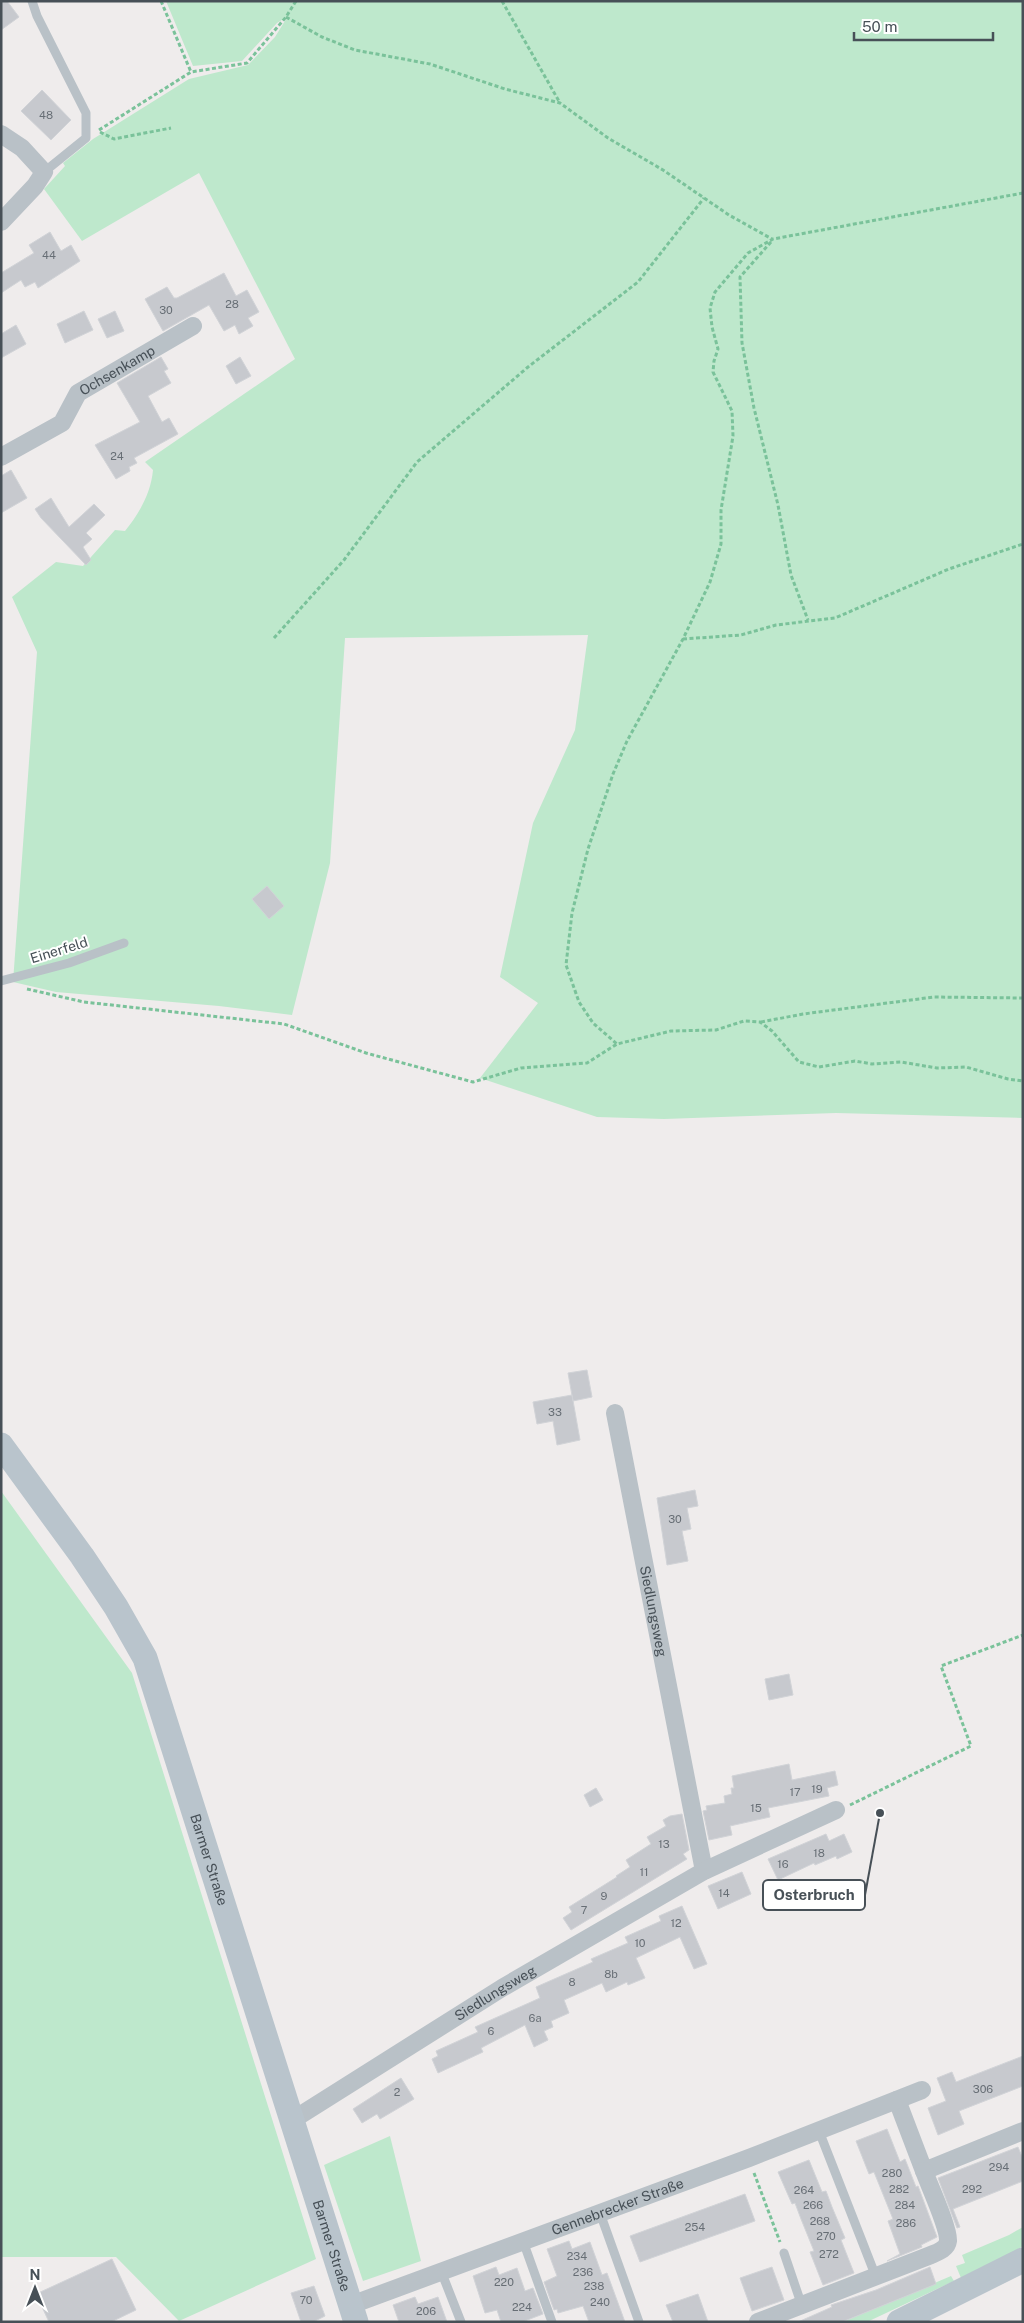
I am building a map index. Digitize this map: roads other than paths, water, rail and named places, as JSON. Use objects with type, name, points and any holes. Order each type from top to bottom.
[{"type":"main road","name":"Barmer Straße","points":[[1,1446],[116,1606],[145,1658],[162,1706],[353,2314]]},
{"type":"main road","points":[[898,2322],[1023,2260]]},
{"type":"street","points":[[1,134],[22,148],[44,172],[35,186],[1,222]]},
{"type":"street","name":"Ochsenkamp","points":[[1,457],[62,423],[78,393],[193,326]]},
{"type":"street","name":"Siedlungsweg","points":[[615,1413],[704,1871]]},
{"type":"street","name":"Siedlungsweg","points":[[291,2121],[502,1988],[704,1871],[836,1810]]},
{"type":"street","name":"Gennebrecker Straße","points":[[353,2314],[441,2271],[749,2158],[922,2090]]},
{"type":"street","points":[[758,2322],[931,2256],[945,2248],[948,2242],[947,2231],[897,2100]]},
{"type":"street","points":[[924,2171],[1023,2131]]},
{"type":"lane","points":[[32,1],[37,16],[86,113],[86,138],[44,172]]},
{"type":"lane","name":"Einerfeld","points":[[1,981],[69,963],[124,942]]},
{"type":"lane","points":[[819,2131],[876,2277]]},
{"type":"lane","points":[[600,2213],[640,2322]]},
{"type":"lane","points":[[523,2241],[552,2322]]},
{"type":"lane","points":[[784,2253],[802,2306]]},
{"type":"lane","points":[[441,2271],[461,2322]]},
{"type":"place","name":"Osterbruch","points":[[880,1813]]}]
